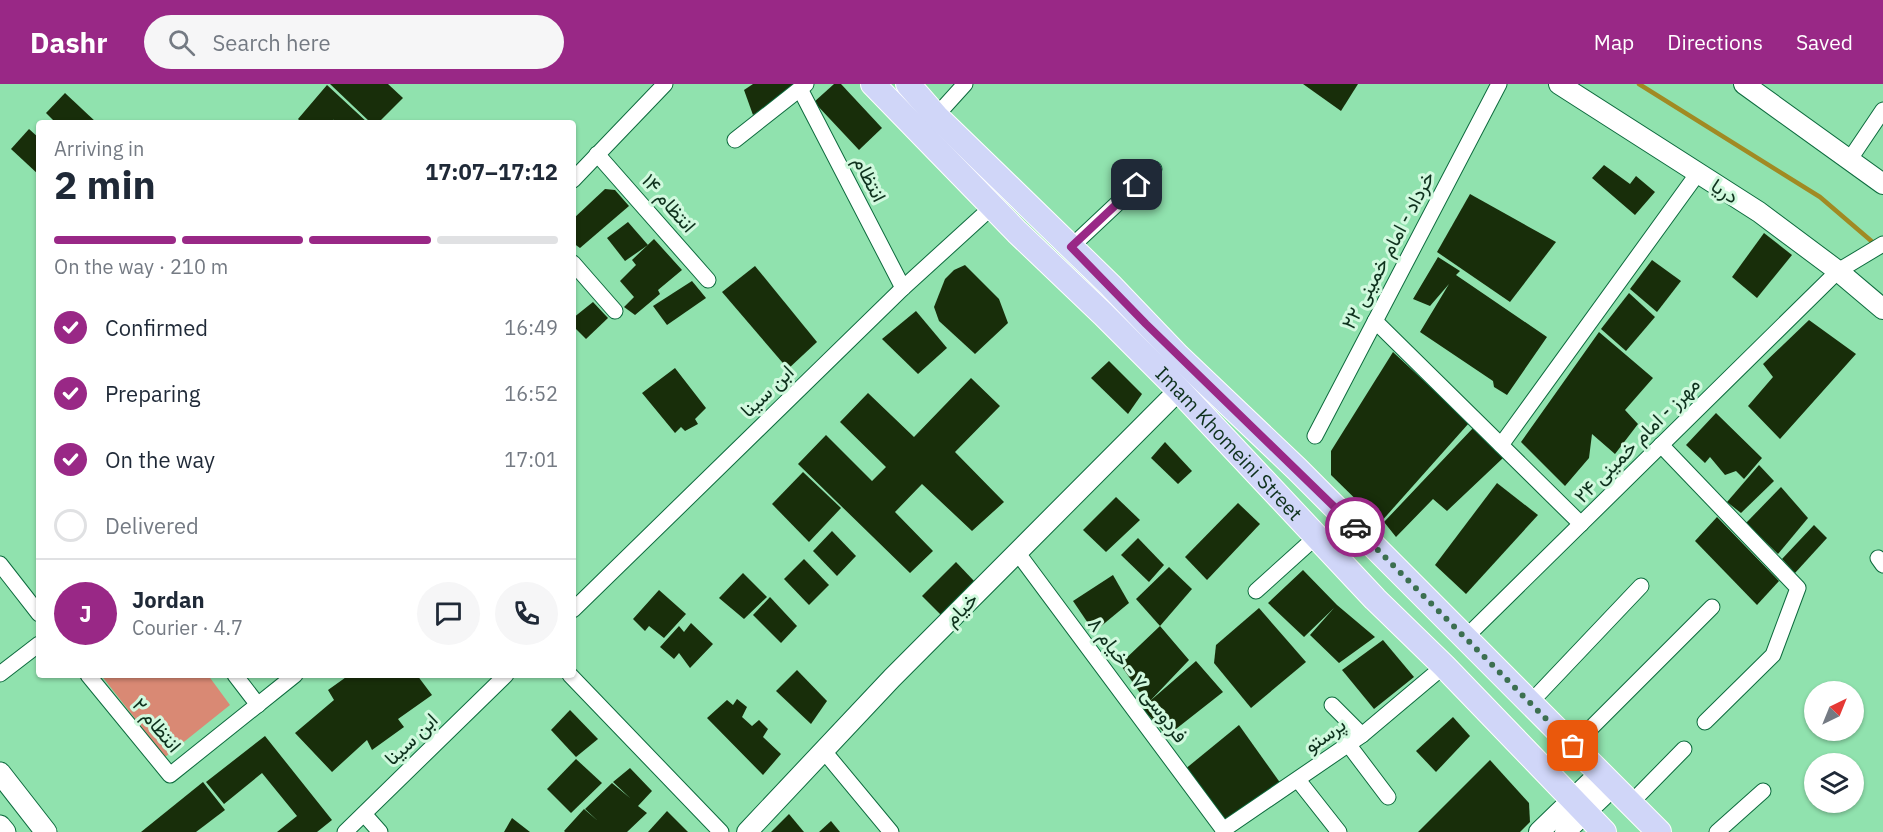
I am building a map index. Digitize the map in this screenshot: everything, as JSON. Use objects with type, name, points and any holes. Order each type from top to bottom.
[{"type":"main road","name":"Imam Khomeini Street","points":[[873,84],[1017,232],[1179,390],[1375,599],[1444,666],[1604,832]]},
{"type":"main road","name":"Imam Khomeini Street","points":[[908,84],[936,116],[1071,247],[1146,324],[1297,469],[1659,832]]},
{"type":"main road","points":[[0,773],[46,832]]},
{"type":"main road","points":[[0,826],[4,832]]},
{"type":"street","points":[[936,116],[965,84]]},
{"type":"street","name":"خرداد - امام خمینی ۲۲","points":[[1315,436],[1499,84]]},
{"type":"street","name":"دریا","points":[[1559,84],[1759,212],[1838,271],[1883,309]]},
{"type":"street","points":[[1744,84],[1883,184]]},
{"type":"street","points":[[576,177],[659,86]]},
{"type":"street","points":[[735,140],[803,86]]},
{"type":"street","name":"انتظام","points":[[803,86],[903,288]]},
{"type":"street","points":[[1850,159],[1883,110]]},
{"type":"street","name":"انتظام ۱۴","points":[[597,154],[708,280]]},
{"type":"street","points":[[1071,247],[1154,169]]},
{"type":"street","points":[[1501,446],[1698,173]]},
{"type":"street","name":"ابن سینا","points":[[576,607],[903,288],[993,206]]},
{"type":"street","name":"مهرز - امام خمینی ۲۴","points":[[1466,638],[1838,271],[1883,244]]},
{"type":"street","points":[[576,266],[615,311]]},
{"type":"street","points":[[1375,321],[1581,524]]},
{"type":"street","name":"خیام","points":[[747,832],[899,670],[1179,390]]},
{"type":"street","points":[[1661,445],[1798,588],[1773,655],[1705,722]]},
{"type":"street","points":[[1256,591],[1317,536]]},
{"type":"street","name":"فردوسی ۷ - خیام ۸","points":[[1017,552],[1224,831]]},
{"type":"street","points":[[0,564],[36,610]]},
{"type":"street","points":[[1530,703],[1641,586]]},
{"type":"street","points":[[1573,746],[1712,607]]},
{"type":"street","points":[[0,674],[36,646]]},
{"type":"street","name":"پرستو","points":[[1224,831],[1362,735],[1444,666]]},
{"type":"street","name":"انتظام ۲","points":[[90,678],[170,775],[258,705]]},
{"type":"street","points":[[237,678],[258,705],[291,678]]},
{"type":"street","name":"ابن سینا","points":[[345,832],[503,678]]},
{"type":"street","points":[[573,678],[721,832]]},
{"type":"street","points":[[1332,705],[1362,735]]},
{"type":"street","points":[[1348,744],[1388,797]]},
{"type":"street","points":[[1630,804],[1684,749]]},
{"type":"street","points":[[823,750],[891,832]]},
{"type":"street","points":[[1298,780],[1339,832]]},
{"type":"street","points":[[1539,832],[1579,806],[1606,780]]},
{"type":"street","points":[[1717,832],[1763,791]]},
{"type":"street","points":[[1565,832],[1579,806]]},
{"type":"street","points":[[364,814],[380,832]]},
{"type":"shaded area","points":[[103,678],[210,678],[230,705],[165,757]]},
{"type":"building","points":[[330,84],[388,84],[403,98],[381,120],[368,120]]},
{"type":"building","points":[[753,84],[799,84],[753,115],[744,90]]},
{"type":"building","points":[[834,84],[841,84],[882,128],[859,150],[814,102]]},
{"type":"building","points":[[1303,84],[1358,84],[1341,111]]},
{"type":"building","points":[[327,85],[365,120],[299,120]]},
{"type":"building","points":[[65,93],[94,120],[53,120],[46,113]]},
{"type":"building","points":[[29,129],[36,135],[36,172],[11,149]]},
{"type":"building","points":[[1604,165],[1630,184],[1636,176],[1655,192],[1635,215],[1592,178]]},
{"type":"building","points":[[605,189],[615,190],[629,206],[580,248],[576,245],[576,216]]},
{"type":"building","points":[[1470,194],[1556,242],[1510,302],[1437,252]]},
{"type":"building","points":[[628,222],[648,245],[625,261],[607,238]]},
{"type":"building","points":[[1764,233],[1792,255],[1757,298],[1732,277]]},
{"type":"building","points":[[654,239],[682,270],[658,290],[660,294],[635,315],[624,307],[634,297],[620,281],[636,265],[632,260]]},
{"type":"building","points":[[1438,257],[1460,271],[1456,275],[1547,337],[1507,395],[1494,387],[1493,381],[1420,332],[1449,284],[1430,306],[1413,299]]},
{"type":"building","points":[[1652,260],[1681,281],[1657,312],[1630,289]]},
{"type":"building","points":[[965,265],[999,299],[1008,323],[975,354],[939,321],[934,307],[945,279],[954,270]]},
{"type":"building","points":[[755,266],[817,342],[788,369],[722,292]]},
{"type":"building","points":[[692,281],[706,298],[667,325],[653,306]]},
{"type":"building","points":[[1629,293],[1655,317],[1626,351],[1601,329]]},
{"type":"building","points":[[593,302],[608,318],[586,339],[576,329],[576,316]]},
{"type":"building","points":[[916,311],[947,348],[918,374],[882,339]]},
{"type":"building","points":[[1809,320],[1856,354],[1780,439],[1748,406],[1773,377],[1763,364]]},
{"type":"building","points":[[1599,332],[1653,378],[1625,410],[1638,424],[1615,454],[1592,434],[1589,458],[1565,486],[1521,442]]},
{"type":"building","points":[[1393,352],[1469,423],[1380,523],[1331,475],[1331,451]]},
{"type":"building","points":[[1109,361],[1142,394],[1128,414],[1091,378]]},
{"type":"building","points":[[675,368],[706,408],[695,419],[698,424],[685,431],[681,427],[675,433],[642,393]]},
{"type":"building","points":[[971,378],[1000,406],[955,452],[1004,502],[972,531],[922,484],[895,512],[933,551],[910,573],[798,464],[826,435],[872,481],[886,467],[840,422],[868,393],[914,437]]},
{"type":"building","points":[[1716,413],[1762,458],[1744,479],[1736,471],[1725,475],[1710,457],[1705,463],[1686,445]]},
{"type":"building","points":[[1473,428],[1498,450],[1503,458],[1447,511],[1433,499],[1396,537],[1384,522]]},
{"type":"building","points":[[1165,442],[1192,471],[1178,484],[1151,458]]},
{"type":"building","points":[[1759,465],[1774,481],[1741,513],[1727,502]]},
{"type":"building","points":[[803,472],[841,508],[809,542],[772,504]]},
{"type":"building","points":[[1497,483],[1538,515],[1466,594],[1435,565]]},
{"type":"building","points":[[1781,487],[1808,518],[1778,554],[1746,523]]},
{"type":"building","points":[[1116,497],[1140,520],[1106,552],[1083,530]]},
{"type":"building","points":[[1238,503],[1260,524],[1207,580],[1185,557]]},
{"type":"building","points":[[1717,517],[1779,581],[1757,605],[1695,541]]},
{"type":"building","points":[[1814,525],[1827,538],[1795,573],[1782,559]]},
{"type":"building","points":[[832,531],[856,556],[837,576],[813,551]]},
{"type":"building","points":[[1138,538],[1164,565],[1149,582],[1121,555]]},
{"type":"building","points":[[804,559],[829,585],[809,605],[784,579]]},
{"type":"building","points":[[956,562],[975,582],[943,617],[922,596]]},
{"type":"building","points":[[1169,567],[1192,589],[1160,626],[1136,599]]},
{"type":"building","points":[[1303,570],[1337,605],[1375,637],[1339,663],[1310,635],[1334,608],[1304,637],[1268,603]]},
{"type":"building","points":[[743,573],[767,597],[744,619],[719,598]]},
{"type":"building","points":[[1113,575],[1129,603],[1094,632],[1073,601]]},
{"type":"building","points":[[659,590],[686,614],[664,638],[649,626],[645,631],[633,619]]},
{"type":"building","points":[[770,597],[797,626],[781,643],[753,615]]},
{"type":"building","points":[[1259,608],[1306,662],[1251,708],[1214,663],[1216,645]]},
{"type":"building","points":[[691,623],[713,644],[690,668],[679,653],[674,659],[660,647],[679,626],[684,632]]},
{"type":"building","points":[[1160,626],[1189,660],[1150,701],[1196,661],[1223,692],[1167,736],[1142,708],[1147,703],[1120,664]]},
{"type":"building","points":[[1383,640],[1414,677],[1374,709],[1342,670]]},
{"type":"building","points":[[797,670],[827,701],[811,724],[776,691]]},
{"type":"building","points":[[345,678],[419,678],[432,695],[398,719],[404,727],[372,750],[367,740],[332,772],[295,733],[334,700],[328,690]]},
{"type":"building","points":[[737,699],[747,707],[742,717],[752,726],[759,720],[768,729],[763,737],[781,754],[763,775],[707,718],[727,700],[733,705]]},
{"type":"building","points":[[570,710],[598,739],[576,757],[551,730]]},
{"type":"building","points":[[1453,717],[1470,736],[1436,772],[1416,751]]},
{"type":"building","points":[[1239,725],[1281,784],[1222,822],[1184,770]]},
{"type":"building","points":[[265,736],[332,820],[317,832],[277,832],[297,816],[262,773],[224,804],[206,782]]},
{"type":"building","points":[[576,759],[602,783],[571,813],[547,789]]},
{"type":"building","points":[[1490,760],[1529,803],[1530,822],[1520,832],[1418,832]]},
{"type":"building","points":[[630,768],[652,791],[638,806],[647,813],[627,832],[564,831],[584,809],[598,821],[585,809],[612,783],[630,798],[613,782]]},
{"type":"building","points":[[203,782],[225,810],[196,832],[141,832]]},
{"type":"building","points":[[667,811],[688,832],[648,832]]},
{"type":"building","points":[[789,814],[804,832],[771,832]]},
{"type":"building","points":[[512,818],[530,832],[504,832]]},
{"type":"building","points":[[831,821],[840,832],[819,832]]},
{"type":"waterway","points":[[1639,84],[1820,197],[1876,245]]},
{"type":"way so far","points":[[1355,527],[1573,746]]},
{"type":"route","points":[[1137,185],[1071,247],[1178,356],[1355,527]]}]
